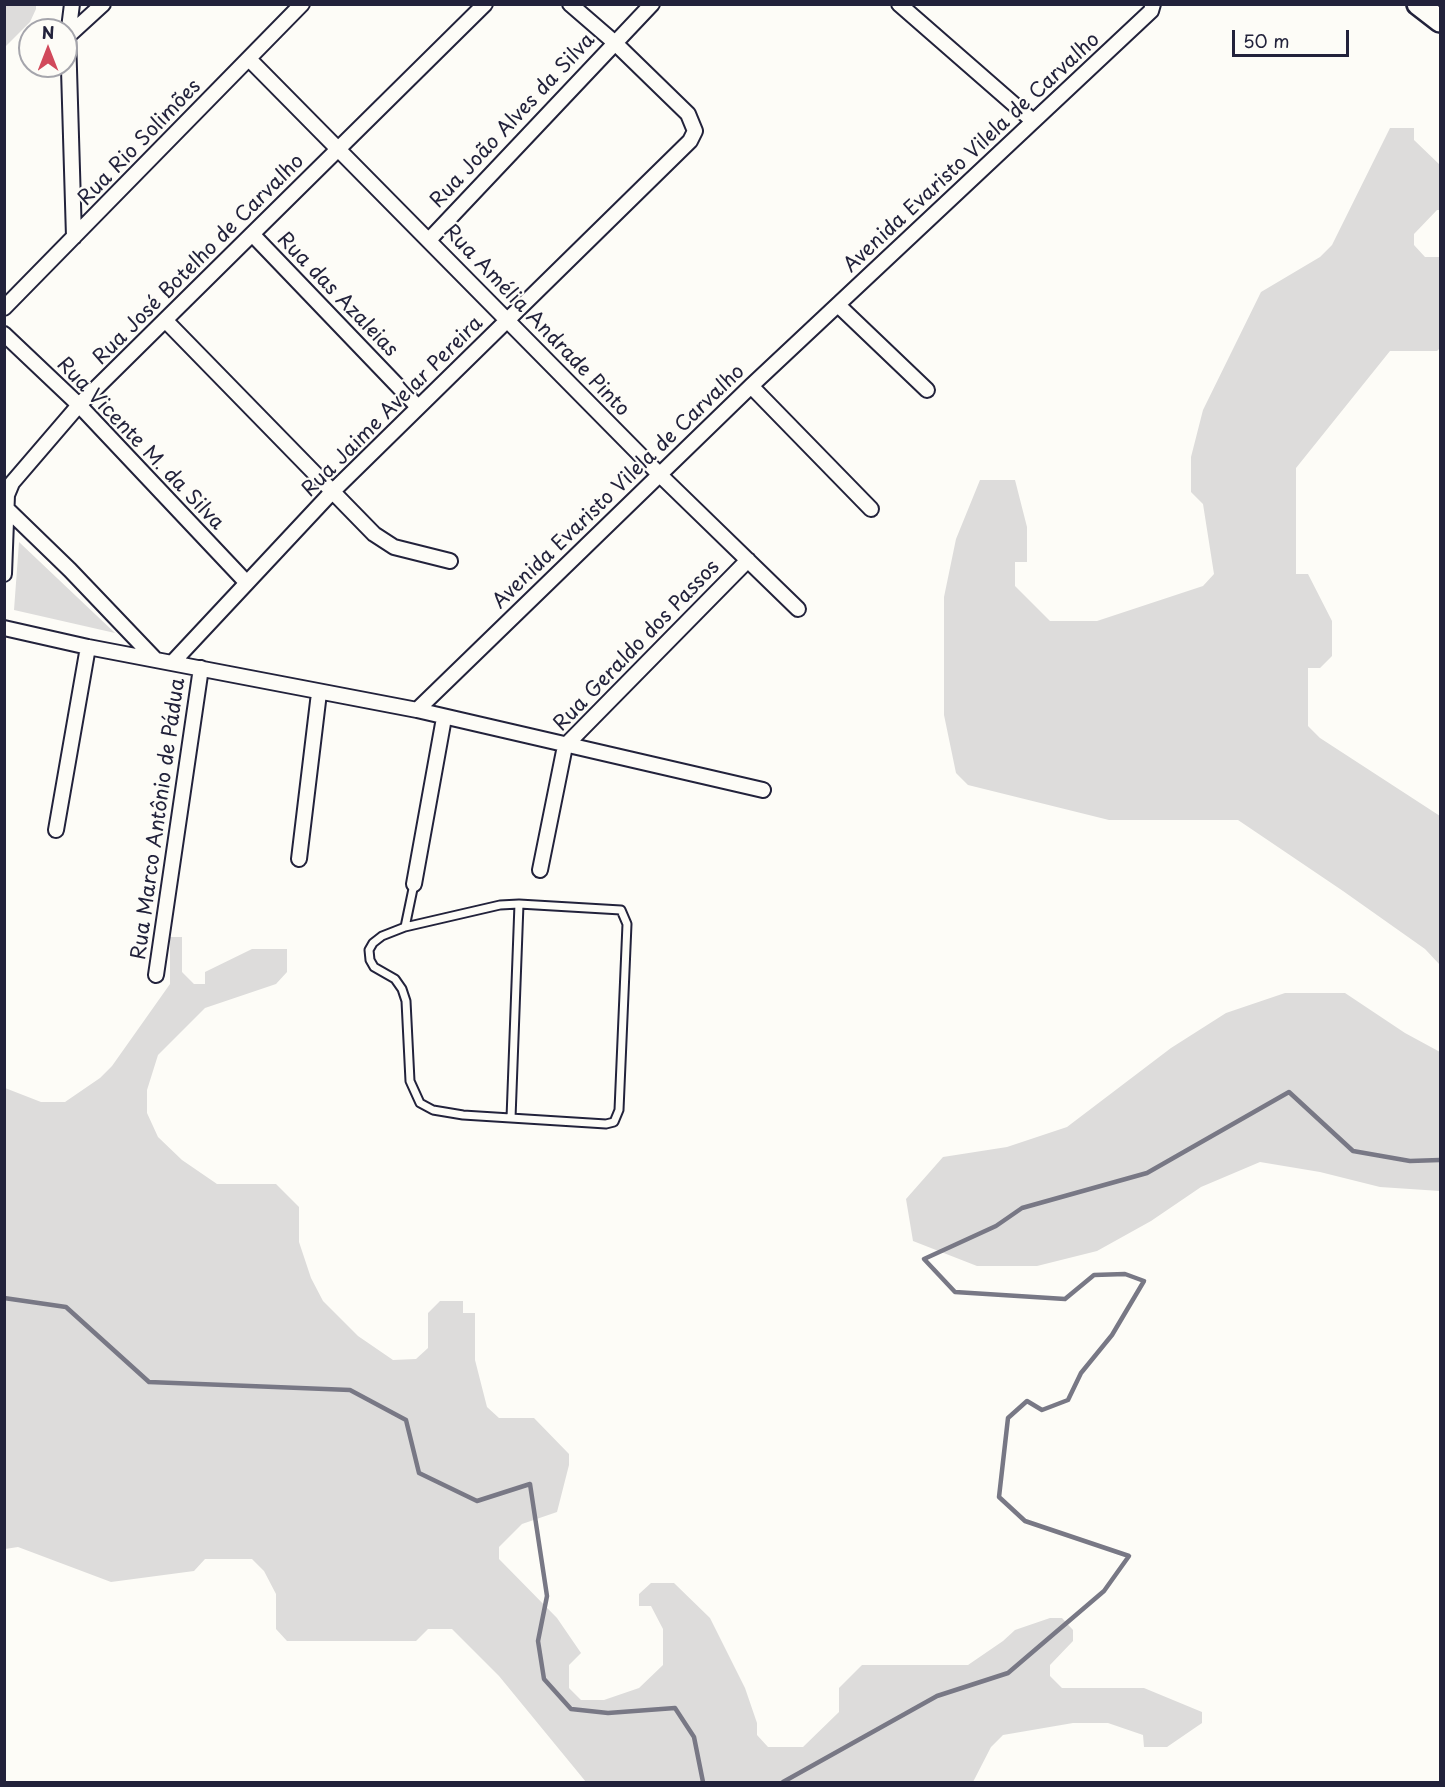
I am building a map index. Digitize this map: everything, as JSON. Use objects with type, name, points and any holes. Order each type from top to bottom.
[{"type":"main road","points":[[1418,4],[1440,21]]},
{"type":"street","points":[[78,27],[103,4]]},
{"type":"street","name":"Rua Rio Solimões","points":[[4,308],[302,4]]},
{"type":"street","name":"Rua José Botelho de Carvalho","points":[[4,574],[7,495],[12,483],[79,405],[485,4]]},
{"type":"street","points":[[570,4],[614,42]]},
{"type":"street","name":"Rua João Alves da Silva","points":[[429,240],[652,4]]},
{"type":"street","points":[[899,4],[1033,121]]},
{"type":"street","name":"Avenida Evaristo Vilela de Carvalho","points":[[417,710],[751,386],[1151,11],[1153,4]]},
{"type":"street","name":"Rua Jaime Avelar Pereira","points":[[172,663],[331,493],[690,141],[695,131],[688,114],[614,42]]},
{"type":"street","name":"Rua Amélia Andrade Pinto","points":[[249,59],[659,474],[798,609]]},
{"type":"street","points":[[69,78],[74,237]]},
{"type":"street","name":"Rua das Azaleias","points":[[253,235],[418,407]]},
{"type":"street","points":[[838,305],[927,390]]},
{"type":"street","points":[[165,320],[331,493],[374,534],[394,548],[450,561]]},
{"type":"street","name":"Rua Vicente M. da Silva","points":[[4,334],[79,405],[246,582]]},
{"type":"street","points":[[751,386],[871,509]]},
{"type":"street","points":[[6,508],[70,570],[155,659]]},
{"type":"street","name":"Rua Geraldo dos Passos","points":[[540,870],[565,746],[748,560]]},
{"type":"street","points":[[4,628],[319,693],[417,710],[565,746],[764,790]]},
{"type":"street","points":[[56,830],[88,647]]},
{"type":"street","name":"Rua Marco Antônio de Pádua","points":[[156,975],[201,668]]},
{"type":"street","points":[[298,859],[319,693]]},
{"type":"street","points":[[414,884],[444,718]]},
{"type":"lane","points":[[405,927],[414,884]]},
{"type":"lane","points":[[511,1118],[519,904]]},
{"type":"lane","points":[[519,904],[614,908],[625,916],[627,924],[622,1071],[619,1110],[614,1122],[606,1124],[511,1118],[433,1110],[420,1103],[414,1094],[410,1081],[406,1001],[402,988],[395,979],[374,967],[369,950],[373,943],[382,936],[405,927],[519,904]]},
{"type":"shaded area","points":[[5,4],[36,5],[32,18],[18,18],[18,34],[5,47]]},
{"type":"shaded area","points":[[1390,128],[1414,128],[1414,140],[1440,165],[1440,210],[1437,210],[1414,234],[1414,245],[1425,257],[1440,257],[1440,348],[1437,351],[1390,351],[1296,468],[1296,574],[1308,574],[1332,621],[1332,656],[1320,668],[1308,668],[1308,726],[1320,738],[1440,816],[1440,965],[1425,949],[1238,820],[1109,820],[968,785],[956,773],[944,715],[944,597],[956,539],[980,480],[1015,480],[1027,527],[1027,562],[1015,562],[1015,586],[1050,621],[1097,621],[1203,586],[1214,574],[1203,504],[1191,492],[1191,457],[1203,410],[1261,292],[1320,257],[1332,245]]},
{"type":"shaded area","points":[[19,542],[115,633],[14,610]]},
{"type":"shaded area","points":[[170,937],[182,937],[182,972],[194,984],[205,984],[205,972],[252,949],[287,949],[287,972],[276,984],[205,1008],[158,1055],[147,1090],[147,1113],[158,1137],[182,1160],[217,1184],[276,1184],[299,1207],[299,1242],[311,1278],[323,1301],[358,1336],[393,1360],[416,1359],[428,1348],[428,1313],[440,1301],[463,1301],[463,1313],[475,1313],[475,1360],[487,1407],[499,1418],[534,1418],[569,1454],[569,1465],[557,1512],[522,1524],[499,1547],[499,1559],[557,1618],[581,1653],[569,1665],[569,1688],[581,1700],[604,1700],[639,1688],[663,1665],[663,1629],[651,1606],[639,1606],[639,1594],[651,1583],[674,1583],[710,1618],[745,1688],[757,1723],[757,1735],[768,1747],[803,1747],[839,1712],[839,1688],[862,1665],[968,1665],[1015,1630],[1050,1618],[1062,1618],[1073,1630],[1073,1641],[1050,1665],[1050,1676],[1062,1688],[1144,1688],[1202,1712],[1202,1723],[1167,1747],[1144,1747],[1143,1735],[1108,1723],[1073,1723],[1003,1735],[991,1747],[973,1782],[586,1782],[499,1676],[452,1629],[428,1629],[416,1641],[287,1641],[276,1629],[276,1594],[264,1571],[252,1559],[205,1559],[194,1571],[111,1582],[18,1547],[5,1549],[5,1088],[41,1102],[65,1102],[100,1078],[112,1066],[170,984]]},
{"type":"shaded area","points":[[1285,993],[1345,993],[1405,1033],[1440,1052],[1440,1191],[1380,1187],[1320,1172],[1260,1162],[1201,1187],[1151,1221],[1097,1251],[1037,1266],[977,1266],[913,1241],[906,1199],[943,1157],[1007,1147],[1067,1127],[1171,1048],[1226,1013]]},
{"type":"waterway","points":[[783,1782],[937,1696],[1008,1673],[1104,1591],[1129,1556],[1025,1521],[999,1497],[1008,1418],[1027,1401],[1042,1410],[1068,1400],[1081,1373],[1112,1335],[1144,1281],[1125,1274],[1094,1275],[1065,1299],[955,1292],[924,1259],[996,1226],[1022,1208],[1147,1173],[1289,1092],[1353,1151],[1410,1161],[1440,1160]]},
{"type":"waterway","points":[[4,1298],[66,1307],[149,1382],[350,1390],[406,1420],[419,1473],[477,1501],[530,1484],[547,1596],[538,1641],[544,1679],[571,1709],[608,1713],[675,1708],[694,1737],[703,1782]]}]
